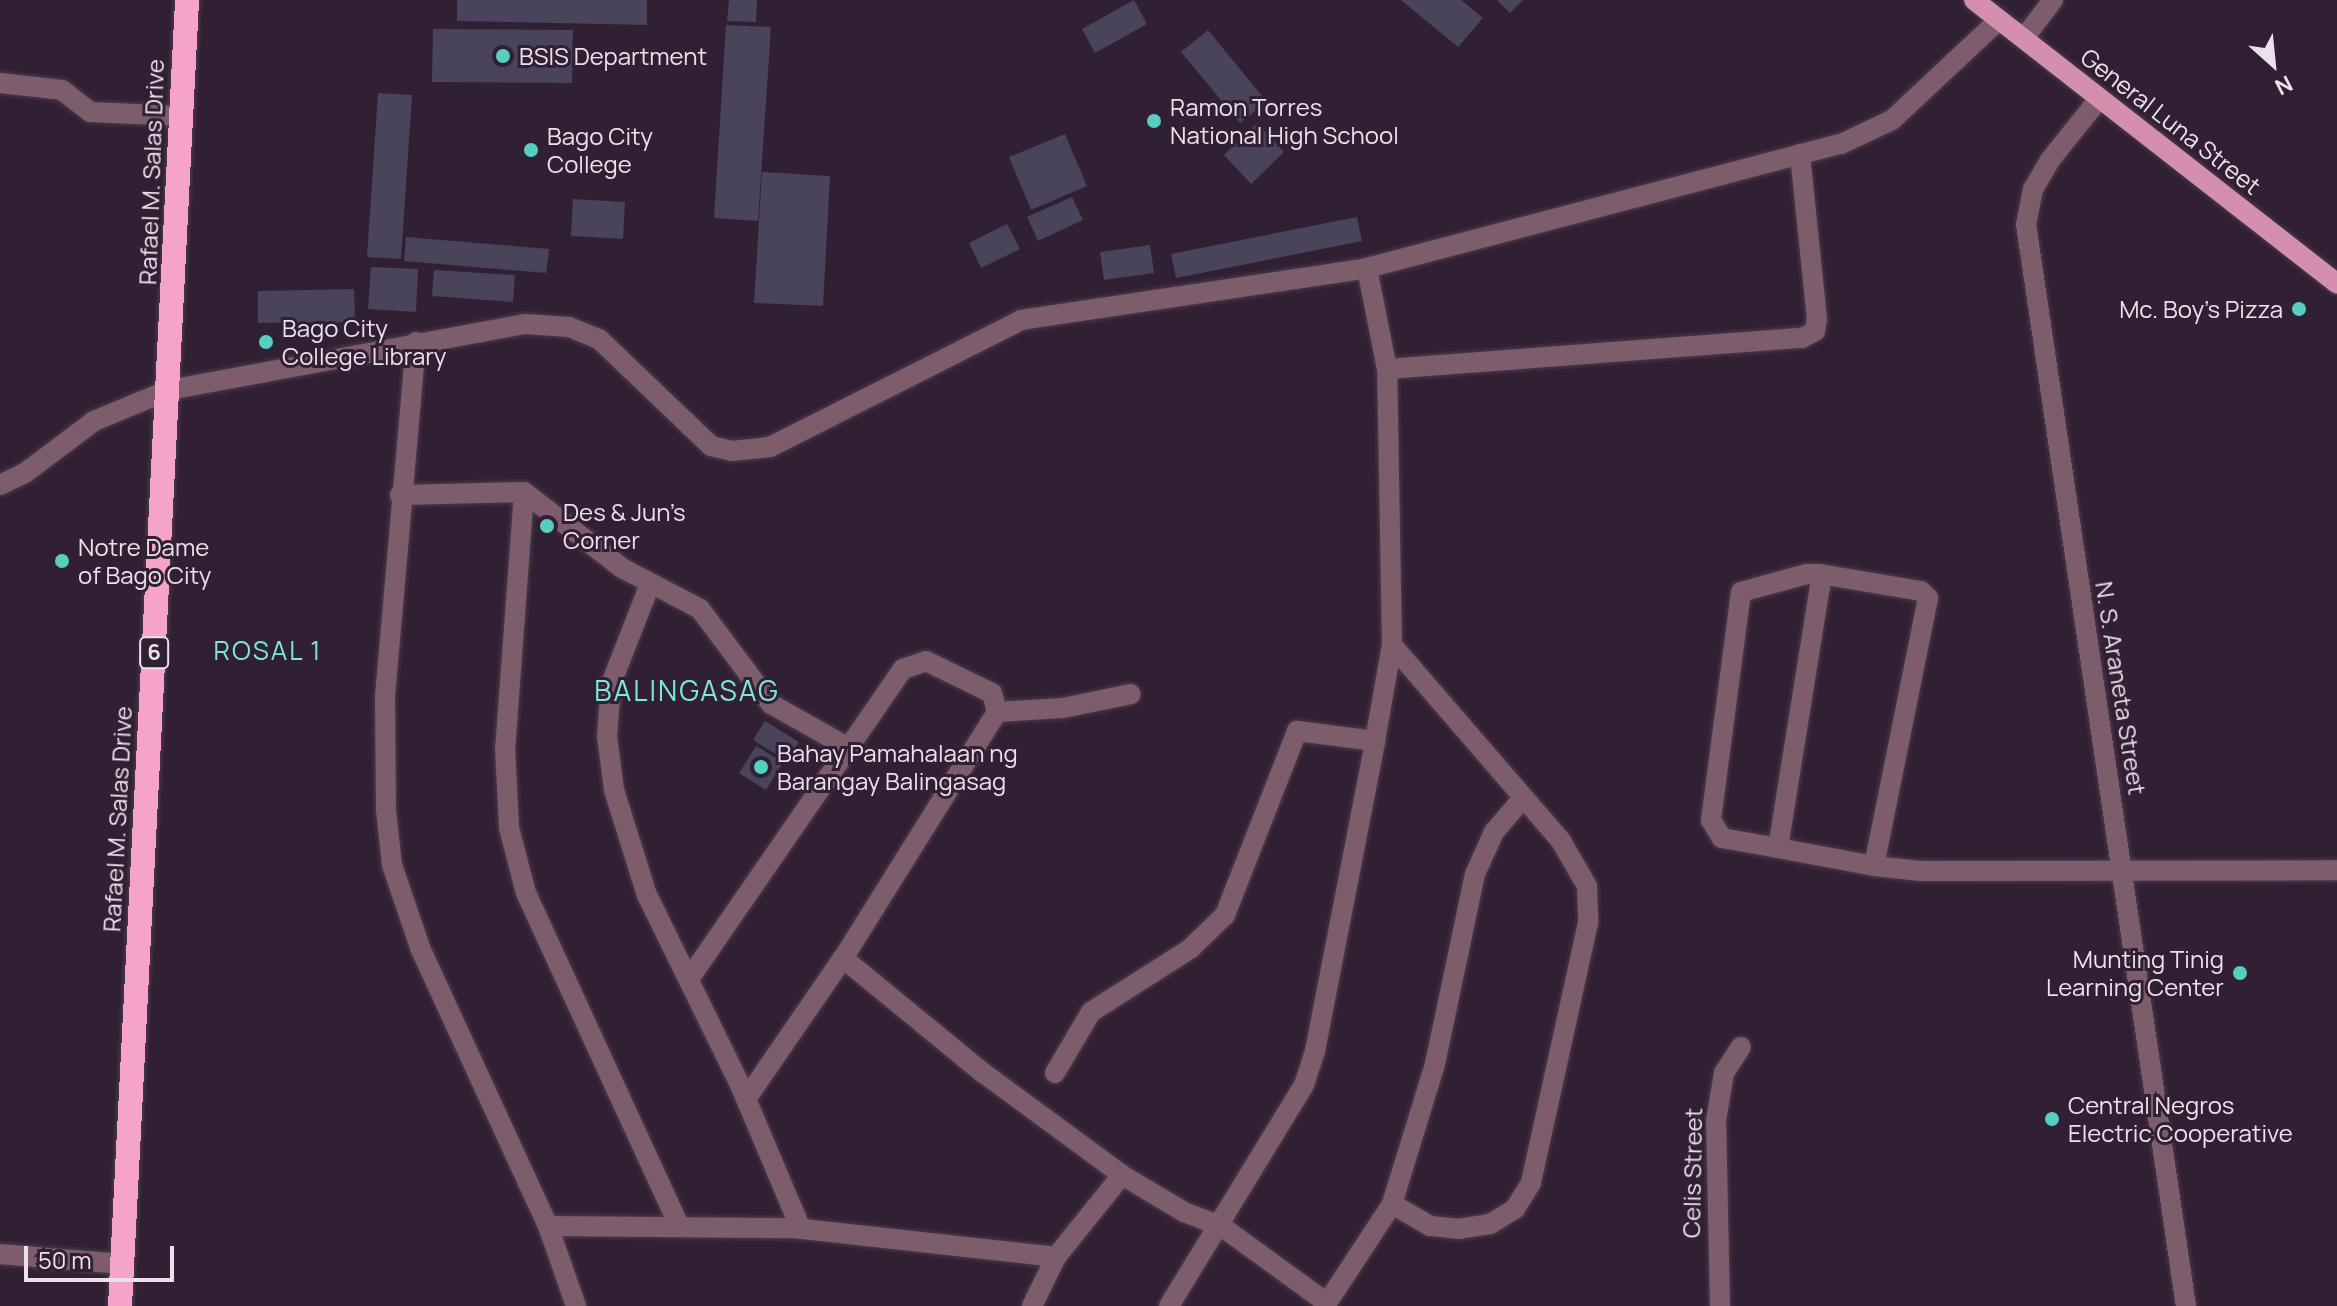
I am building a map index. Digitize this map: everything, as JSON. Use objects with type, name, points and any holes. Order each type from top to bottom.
[{"type":"highway","name":"Rafael M. Salas Drive","points":[[120,1306],[187,0]]},
{"type":"main road","name":"General Luna Street","points":[[1974,0],[2336,279]]},
{"type":"street","points":[[2024,38],[2053,0]]},
{"type":"street","points":[[0,485],[25,473],[94,421],[169,390],[525,324],[569,327],[599,339],[711,446],[732,451],[770,447],[1021,320],[1367,268],[1871,133],[1892,120],[1999,20]]},
{"type":"street","points":[[0,83],[62,90],[90,112],[181,116]]},
{"type":"street","name":"N. S. Araneta Street","points":[[2099,99],[2050,160],[2033,189],[2026,224],[2186,1306]]},
{"type":"street","points":[[1387,369],[1802,338],[1815,331],[1817,319],[1800,154]]},
{"type":"street","points":[[1169,1306],[1294,1105],[1315,1051],[1375,741],[1392,645],[1387,369],[1367,268]]},
{"type":"street","points":[[416,342],[400,495],[385,698],[386,810],[392,865],[421,950],[548,1226],[576,1306]]},
{"type":"street","points":[[400,495],[524,492],[650,584],[700,609],[771,704],[849,748]]},
{"type":"street","points":[[524,492],[505,748],[509,828],[526,893],[678,1224]]},
{"type":"street","points":[[1874,866],[1928,598],[1921,591],[1820,574],[1751,586],[1739,600],[1711,820],[1722,838],[1874,866],[1921,871],[2337,870]]},
{"type":"street","points":[[1778,848],[1820,574]]},
{"type":"street","points":[[650,584],[611,684],[607,736],[614,790],[630,851],[746,1099],[801,1229]]},
{"type":"street","points":[[1392,645],[1561,841],[1587,886],[1588,923],[1531,1183],[1515,1209],[1490,1224],[1460,1229],[1430,1226],[1392,1204]]},
{"type":"street","points":[[689,979],[903,669],[914,662],[926,661],[992,693],[997,712],[843,958],[746,1099]]},
{"type":"street","points":[[997,712],[1054,709],[1131,694]]},
{"type":"street","points":[[1055,1073],[1080,1022],[1190,949],[1225,915],[1297,731],[1375,741]]},
{"type":"street","points":[[843,958],[982,1072],[1122,1175],[1221,1226],[1326,1304],[1392,1204],[1435,1064],[1475,874],[1494,832],[1523,798]]},
{"type":"street","name":"Celis Street","points":[[1720,1306],[1716,1121],[1724,1073],[1741,1047]]},
{"type":"street","points":[[1032,1306],[1056,1257],[1122,1175]]},
{"type":"street","points":[[548,1226],[678,1224],[801,1229],[1056,1257]]},
{"type":"street","points":[[0,1254],[122,1264]]},
{"type":"building","points":[[457,0],[647,0],[647,25],[457,21]]},
{"type":"building","points":[[729,0],[757,0],[756,22],[727,21]]},
{"type":"building","points":[[1134,0],[1147,24],[1095,53],[1082,29]]},
{"type":"building","points":[[1401,0],[1461,0],[1483,18],[1458,47]]},
{"type":"building","points":[[1497,0],[1523,0],[1510,13]]},
{"type":"building","points":[[726,25],[771,27],[758,221],[714,218]]},
{"type":"building","name":"BSIS Department","points":[[433,29],[573,30],[572,83],[432,82]]},
{"type":"building","points":[[1208,30],[1267,102],[1240,123],[1181,52]]},
{"type":"building","points":[[378,93],[412,95],[401,259],[367,257]]},
{"type":"building","points":[[1257,123],[1284,152],[1251,184],[1224,155]]},
{"type":"building","points":[[1065,134],[1087,186],[1031,210],[1009,157]]},
{"type":"building","points":[[762,172],[830,176],[823,306],[754,303]]},
{"type":"building","points":[[1072,197],[1083,220],[1038,241],[1027,217]]},
{"type":"building","points":[[573,199],[625,202],[623,239],[571,236]]},
{"type":"building","points":[[1357,217],[1362,241],[1176,278],[1171,254]]},
{"type":"building","points":[[1007,224],[1020,249],[981,268],[969,243]]},
{"type":"building","points":[[406,237],[549,249],[546,273],[404,261]]},
{"type":"building","points":[[1150,245],[1154,273],[1104,280],[1100,252]]},
{"type":"building","points":[[371,267],[418,269],[416,312],[368,309]]},
{"type":"building","points":[[434,270],[515,275],[513,302],[432,296]]},
{"type":"building","points":[[354,289],[355,322],[258,323],[258,291]]},
{"type":"building","points":[[765,721],[799,742],[787,761],[753,740]]},
{"type":"building","name":"Bahay Pamahalaan ng Barangay Balingasag","points":[[756,746],[783,762],[766,790],[739,773]]},
{"type":"place","name":"BSIS Department","points":[[503,56]]},
{"type":"place","name":"Ramon Torres National High School","points":[[1154,121]]},
{"type":"place","name":"Bago City College","points":[[531,150]]},
{"type":"place","name":"Mc. Boy's Pizza","points":[[2299,309]]},
{"type":"place","name":"Bago City College Library","points":[[266,342]]},
{"type":"place","name":"Des & Jun’s Corner","points":[[547,526]]},
{"type":"place","name":"Notre Dame of Bago City","points":[[62,561]]},
{"type":"place","name":"Bahay Pamahalaan ng Barangay Balingasag","points":[[761,767]]},
{"type":"place","name":"Munting Tinig Learning Center","points":[[2240,973]]},
{"type":"place","name":"Central Negros Electric Cooperative","points":[[2052,1119]]},
{"type":"district","name":"ROSAL 1","points":[[268,651]]},
{"type":"district","name":"BALINGASAG","points":[[687,690]]}]
